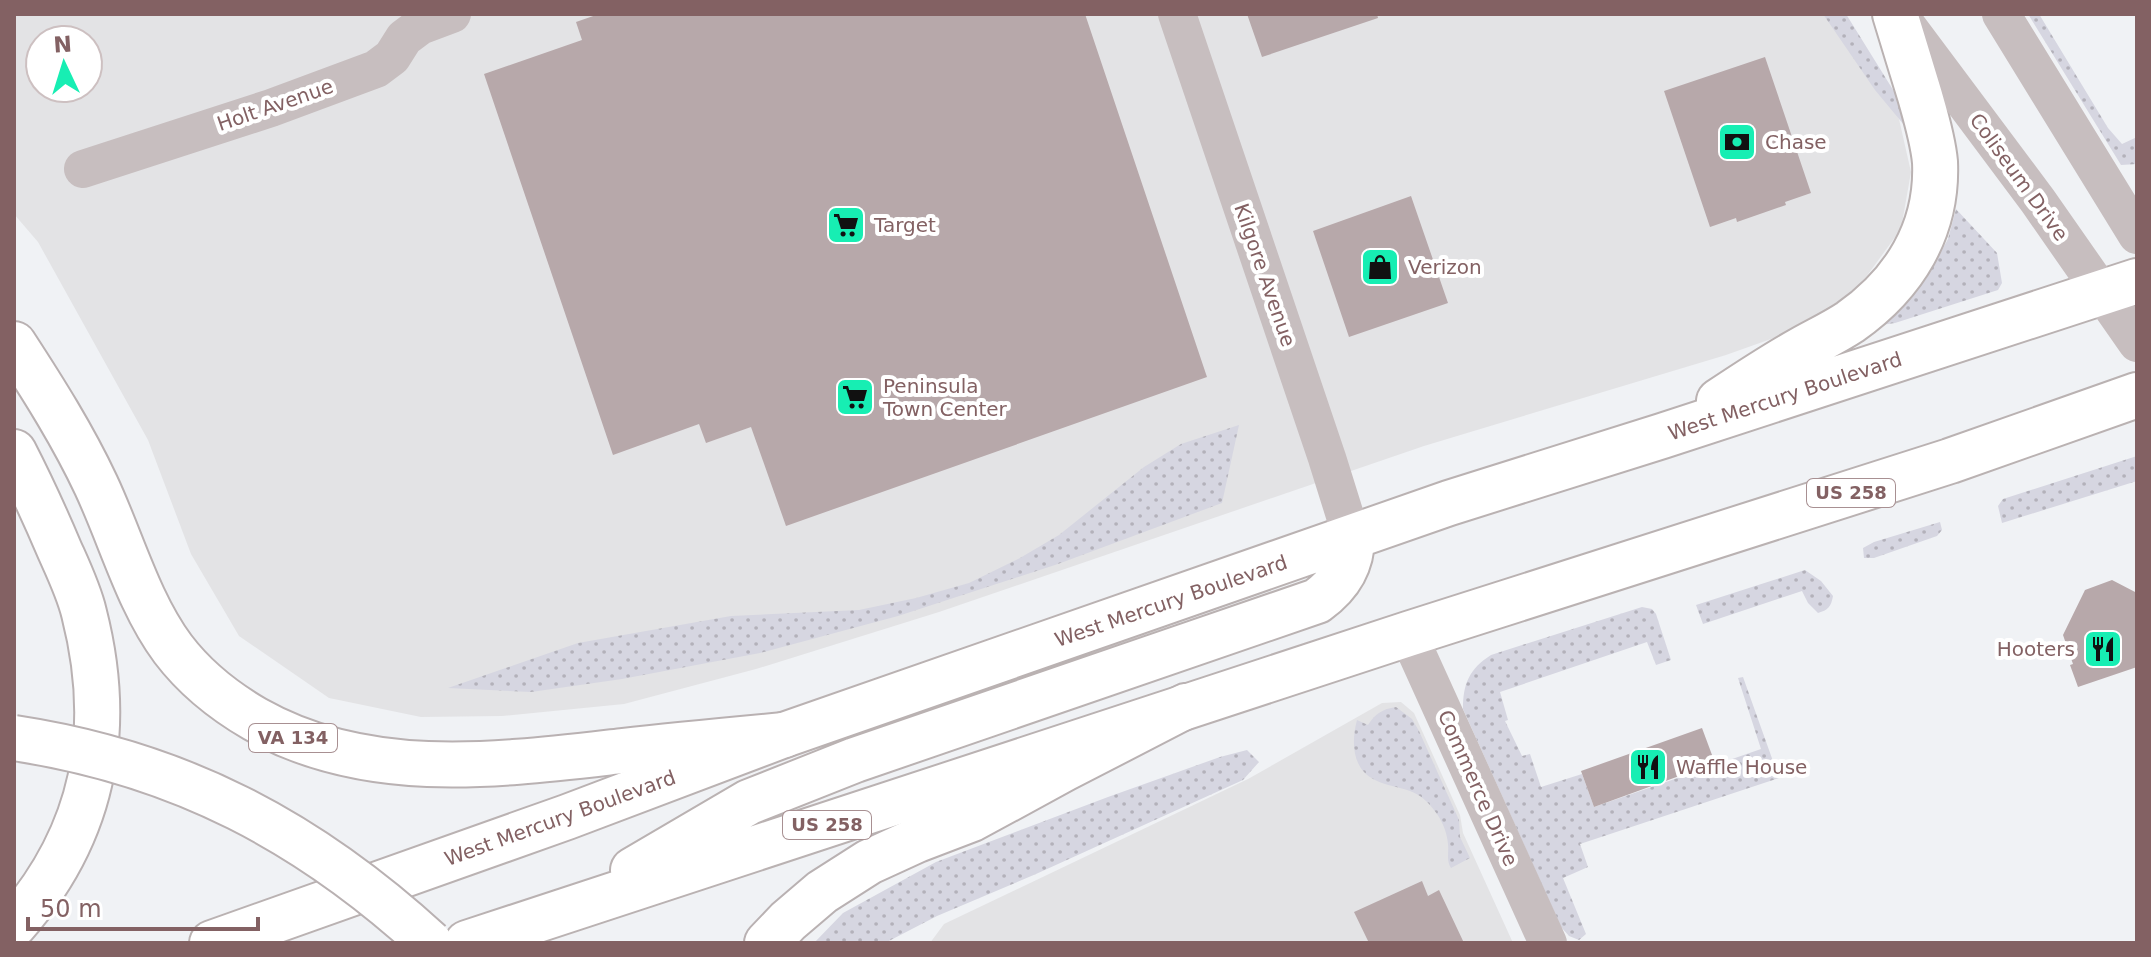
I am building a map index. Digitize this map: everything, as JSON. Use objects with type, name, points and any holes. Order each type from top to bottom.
[{"type":"main road","points":[[1662,436],[1850,322],[1876,301],[1915,254],[1926,228],[1934,186],[1935,160],[1897,14]]},
{"type":"main road","name":"West Mercury Boulevard","points":[[212,943],[567,817],[784,735],[1449,503],[2119,287]]},
{"type":"main road","name":"VA 134","points":[[14,344],[46,393],[96,484],[152,614],[173,649],[198,678],[231,706],[273,729],[350,756],[397,763],[443,764],[515,762],[784,735]]},
{"type":"main road","name":"US 258","points":[[467,943],[1186,706],[1950,461],[2137,395]]},
{"type":"main road","points":[[14,452],[34,490],[84,611],[94,658],[98,728],[94,764],[80,815],[59,864],[14,925]]},
{"type":"main road","points":[[551,917],[749,802],[855,760],[1317,601],[1333,589],[1342,576],[1350,559],[1352,538]]},
{"type":"main road","points":[[767,943],[822,892],[869,862],[972,819],[1186,706]]},
{"type":"main road","points":[[14,738],[102,755],[222,798],[324,857],[380,898],[430,943]]},
{"type":"street","name":"Holt Avenue","points":[[83,169],[271,108],[376,69],[392,57],[404,38],[420,26],[452,14]]},
{"type":"street","name":"Kilgore Avenue","points":[[1177,14],[1352,538]]},
{"type":"street","name":"Coliseum Drive","points":[[1897,14],[2038,201],[2119,287],[2137,343]]},
{"type":"street","points":[[2001,14],[2137,235]]},
{"type":"street","name":"Commerce Drive","points":[[1408,634],[1548,943]]},
{"type":"shaded area","name":"Peninsula Town Center","points":[[14,14],[1834,14],[1899,119],[1911,172],[1901,229],[1858,288],[1796,330],[1726,355],[1424,446],[939,612],[756,669],[624,704],[502,716],[421,717],[329,698],[239,636],[191,554],[148,440],[38,242],[14,214]]},
{"type":"shaded area","points":[[1823,14],[1846,14],[1895,93],[1909,131],[1875,90]]},
{"type":"shaded area","points":[[2028,14],[2039,14],[2108,128],[2122,144],[2137,137],[2137,164],[2121,165]]},
{"type":"shaded area","points":[[1956,209],[1997,253],[2002,283],[1998,290],[1881,325],[1926,279],[1948,239]]},
{"type":"shaded area","points":[[1239,425],[1222,503],[1058,564],[898,616],[760,653],[622,679],[531,692],[448,688],[578,643],[731,616],[859,610],[969,583],[1059,535],[1144,467],[1181,444]]},
{"type":"shaded area","points":[[2137,456],[2137,481],[2002,523],[1998,506],[2003,499]]},
{"type":"shaded area","points":[[1940,522],[1942,530],[1937,536],[1874,558],[1864,558],[1863,548],[1874,542]]},
{"type":"shaded area","points":[[1805,570],[1821,581],[1833,596],[1824,611],[1818,613],[1802,591],[1703,624],[1696,605]]},
{"type":"shaded area","points":[[1642,607],[1652,609],[1656,614],[1671,660],[1656,665],[1647,642],[1500,692],[1508,720],[1505,721],[1522,756],[1530,754],[1541,787],[1582,774],[1594,807],[1761,749],[1738,678],[1743,677],[1779,778],[1580,844],[1588,867],[1563,878],[1586,934],[1579,940],[1569,936],[1561,927],[1463,709],[1464,692],[1472,672],[1491,655]]},
{"type":"shaded area","points":[[1401,702],[1414,713],[1460,815],[1463,833],[1513,943],[930,943],[944,924],[1248,779],[1382,703]]},
{"type":"shaded area","points":[[1396,707],[1412,719],[1419,731],[1459,820],[1460,837],[1470,858],[1451,868],[1445,831],[1427,802],[1413,792],[1367,775],[1355,754],[1357,720],[1368,725],[1379,713]]},
{"type":"shaded area","points":[[1247,750],[1259,762],[1243,780],[937,916],[885,943],[814,943],[843,913],[936,862],[1108,797]]},
{"type":"building","name":"Target","points":[[599,14],[1085,14],[1207,377],[786,526],[751,427],[706,443],[699,424],[613,455],[484,74],[582,40],[576,22]]},
{"type":"building","points":[[1247,14],[1377,14],[1378,18],[1262,57]]},
{"type":"building","name":"Chase","points":[[1765,57],[1811,193],[1737,222],[1736,218],[1710,227],[1664,91]]},
{"type":"building","name":"Verizon","points":[[1411,196],[1448,303],[1349,337],[1313,231]]},
{"type":"building","name":"Hooters","points":[[2112,580],[2137,593],[2137,667],[2078,687],[2063,635],[2085,590]]},
{"type":"building","name":"Waffle House","points":[[1702,728],[1715,763],[1594,807],[1581,771]]},
{"type":"building","points":[[1422,881],[1428,896],[1439,890],[1464,943],[1369,943],[1354,912]]},
{"type":"place","name":"Chase","points":[[1737,142]]},
{"type":"place","name":"Target","points":[[846,225]]},
{"type":"place","name":"Verizon","points":[[1380,267]]},
{"type":"place","name":"Peninsula Town Center","points":[[855,397]]},
{"type":"place","name":"Hooters","points":[[2103,649]]},
{"type":"place","name":"Waffle House","points":[[1648,767]]}]
